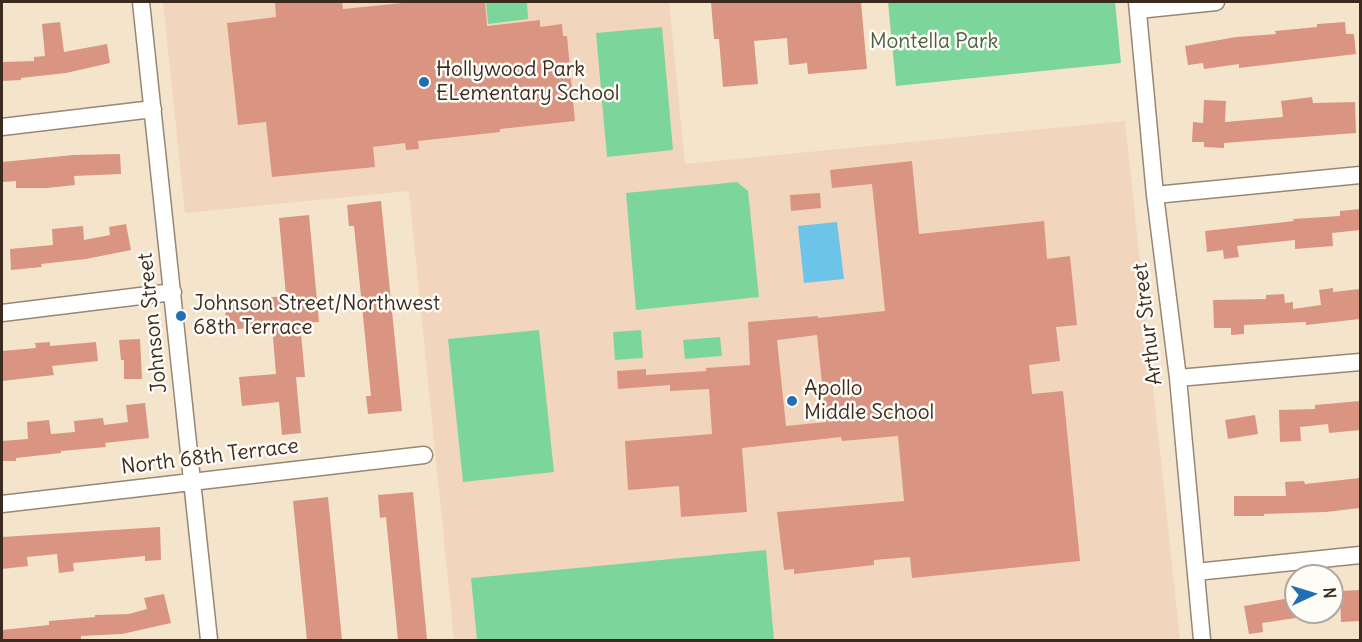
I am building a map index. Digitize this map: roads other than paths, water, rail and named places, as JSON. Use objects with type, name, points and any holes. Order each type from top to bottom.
[{"type":"street","name":"Johnson Street","points":[[141,2],[209,640]]},
{"type":"street","points":[[1137,6],[1216,2]]},
{"type":"street","name":"Arthur Street","points":[[1137,6],[1155,195],[1178,378],[1202,640]]},
{"type":"street","points":[[2,127],[153,109]]},
{"type":"street","points":[[1155,195],[1360,175]]},
{"type":"street","points":[[2,313],[173,292]]},
{"type":"street","points":[[1178,378],[1360,362]]},
{"type":"street","name":"North 68th Terrace","points":[[2,504],[424,455]]},
{"type":"street","points":[[1196,572],[1360,555]]},
{"type":"water","points":[[837,222],[844,279],[804,283],[798,226]]},
{"type":"place","name":"Hollywood Park ELementary School","points":[[424,82]]},
{"type":"place","name":"Johnson Street/Northwest 68th Terrace","points":[[181,316]]},
{"type":"place","name":"Apollo Middle School","points":[[792,401]]},
{"type":"park label","name":"Montella Park","points":[[934,42]]}]
